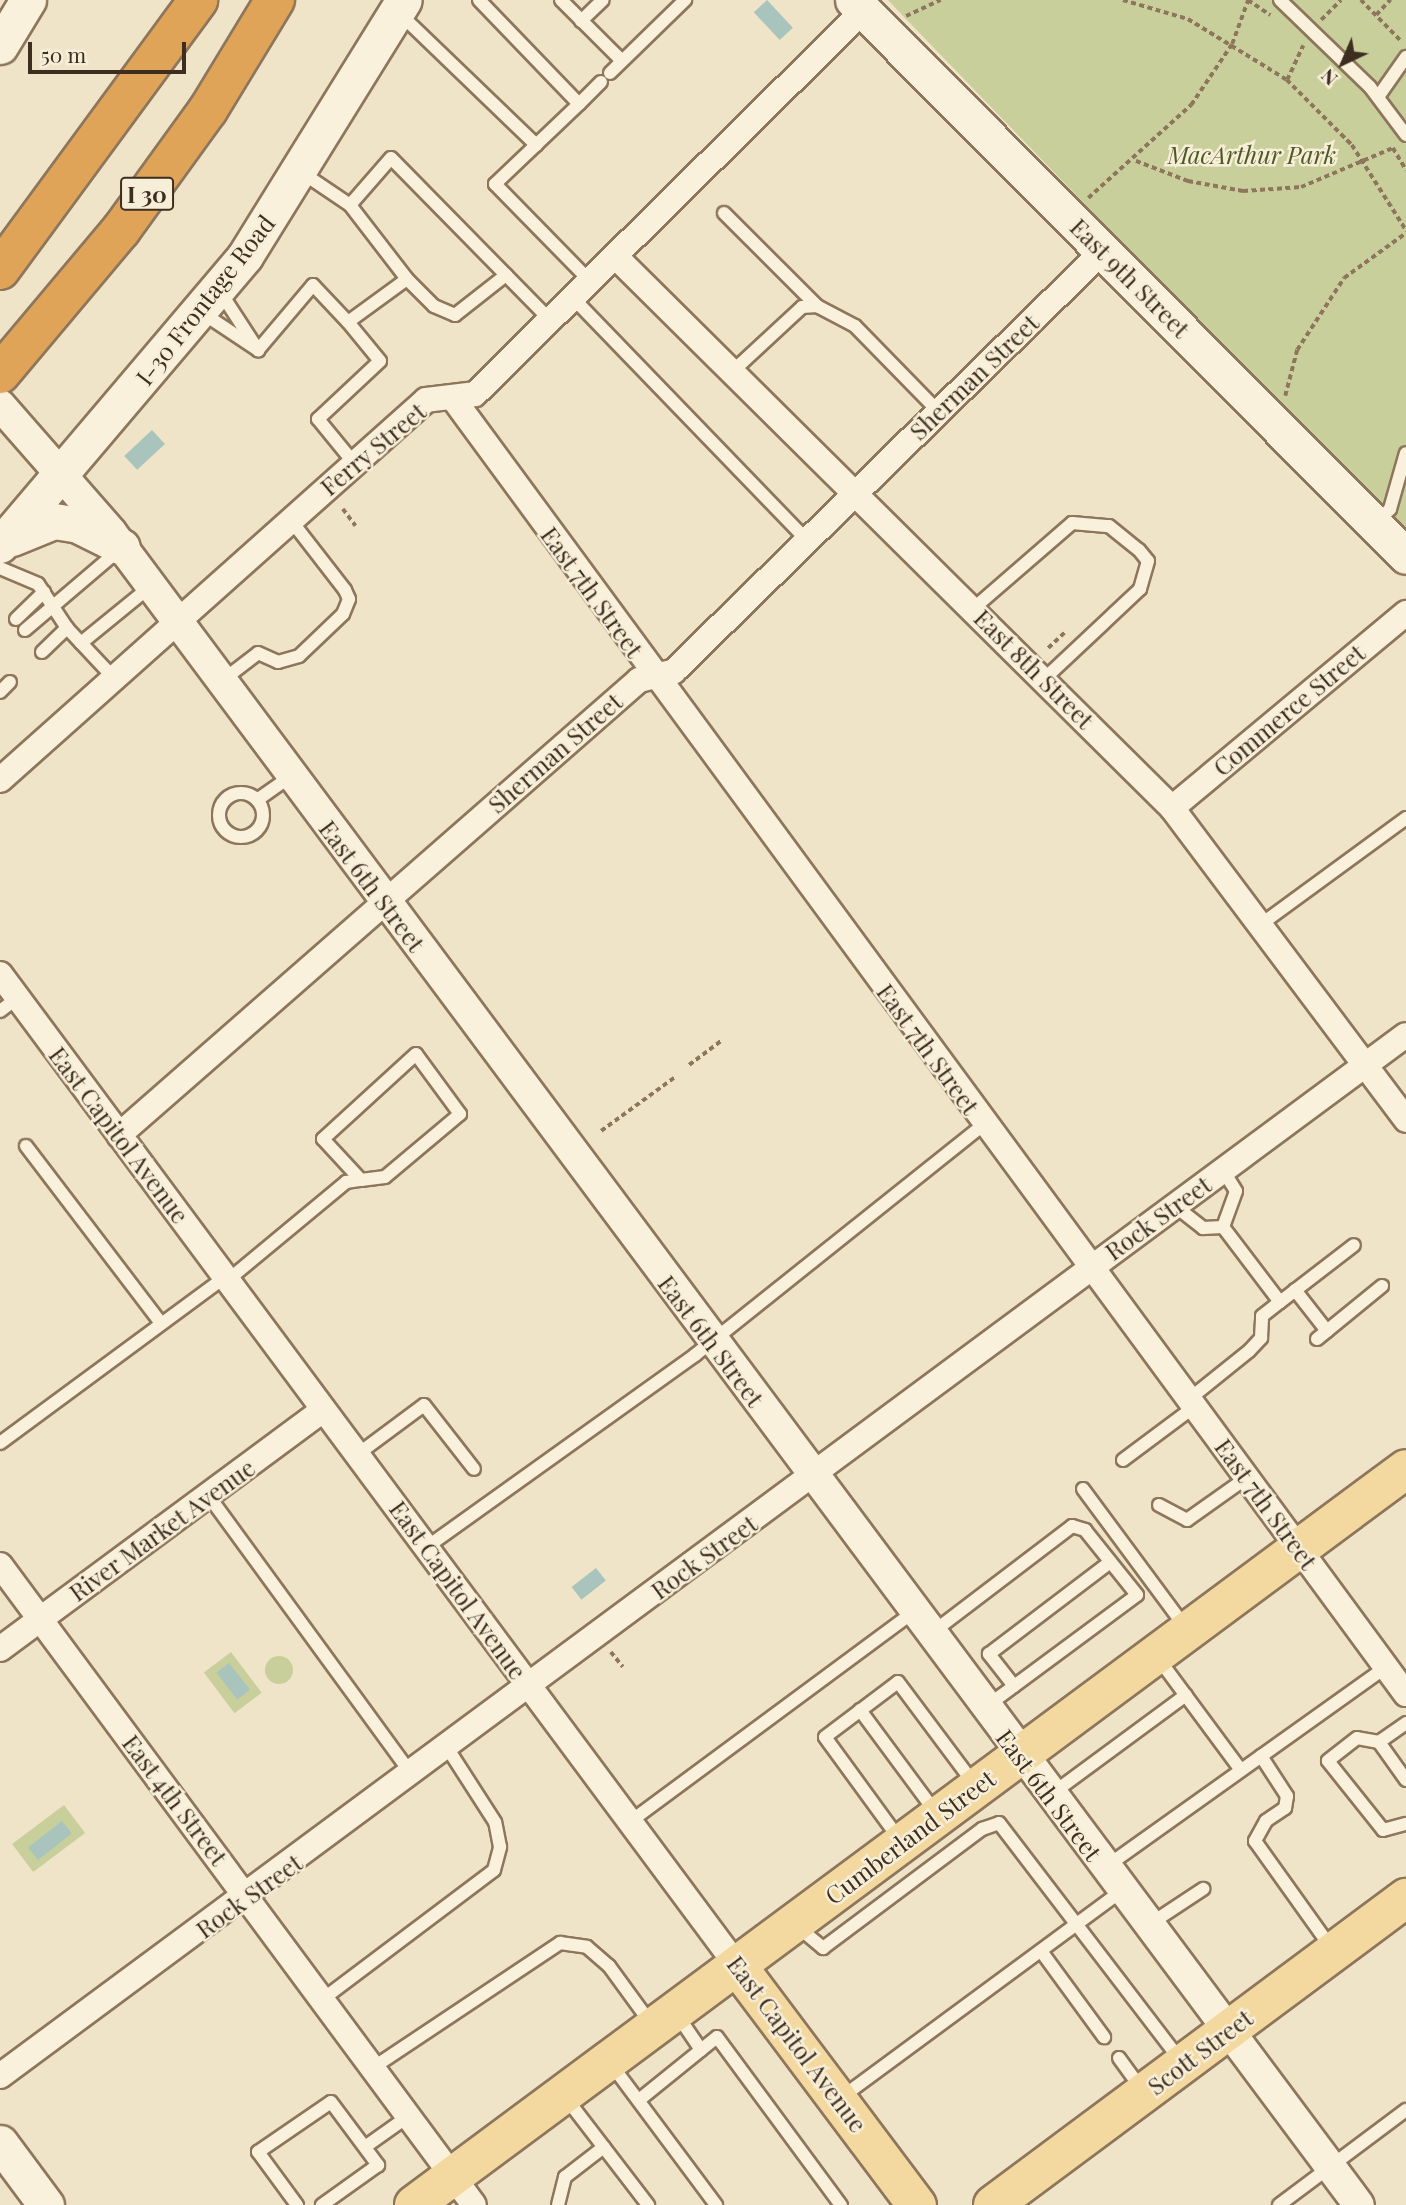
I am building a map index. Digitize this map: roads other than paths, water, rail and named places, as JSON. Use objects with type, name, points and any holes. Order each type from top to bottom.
[{"type":"highway","name":"I 30","points":[[0,270],[198,0]]},
{"type":"highway","name":"I 30","points":[[0,374],[121,230],[208,110],[275,0]]},
{"type":"main road","points":[[0,46],[28,0]]},
{"type":"main road","name":"East 9th Street","points":[[858,5],[1406,556]]},
{"type":"main road","name":"I-30 Frontage Road","points":[[0,545],[65,475],[209,301],[301,172],[401,6]]},
{"type":"main road","points":[[0,545],[54,521],[78,525],[122,547]]},
{"type":"main road","name":"Cumberland Street","points":[[414,2205],[464,2190],[566,2098],[796,1925],[900,1840],[1019,1754],[1185,1627],[1300,1549],[1406,1469]]},
{"type":"main road","name":"Scott Street","points":[[993,2205],[1406,1898]]},
{"type":"main road","name":"East Capitol Avenue","points":[[738,1967],[917,2205]]},
{"type":"main road","points":[[0,2143],[46,2205]]},
{"type":"street","name":"Ferry Street","points":[[0,780],[175,618],[426,400],[455,401],[475,394],[617,258],[858,5]]},
{"type":"street","name":"Sherman Street","points":[[119,1135],[639,680],[674,671],[1103,251]]},
{"type":"street","name":"East 8th Street","points":[[617,258],[858,492],[1172,808],[1406,1120]]},
{"type":"street","name":"East 7th Street","points":[[455,401],[984,1124],[1406,1694]]},
{"type":"street","name":"East 6th Street","points":[[0,405],[65,475],[122,547],[1112,1880],[1359,2205]]},
{"type":"street","name":"Commerce Street","points":[[1172,808],[1406,613]]},
{"type":"street","name":"East Capitol Avenue","points":[[0,974],[9,1004],[119,1135],[738,1967]]},
{"type":"street","name":"Rock Street","points":[[0,2076],[248,1898],[1406,1035]]},
{"type":"street","name":"River Market Avenue","points":[[0,1648],[323,1410]]},
{"type":"street","name":"East 4th Street","points":[[0,1564],[464,2190]]},
{"type":"lane","points":[[479,0],[579,104]]},
{"type":"lane","points":[[561,0],[622,61]]},
{"type":"lane","points":[[582,21],[603,0]]},
{"type":"lane","points":[[685,0],[495,184],[583,291],[808,541]]},
{"type":"lane","points":[[1280,0],[1378,97],[1406,135]]},
{"type":"lane","points":[[401,6],[536,145]]},
{"type":"lane","points":[[1378,97],[1406,57]]},
{"type":"lane","points":[[350,205],[391,158],[551,321]]},
{"type":"lane","points":[[301,172],[350,205],[407,279],[455,315],[506,275]]},
{"type":"lane","points":[[723,213],[817,306],[855,326],[939,412]]},
{"type":"lane","points":[[348,322],[407,279]]},
{"type":"lane","points":[[258,351],[313,285],[348,322],[380,361],[317,419],[354,463]]},
{"type":"lane","points":[[209,301],[258,351]]},
{"type":"lane","points":[[209,301],[258,351]]},
{"type":"lane","points":[[733,371],[802,307],[817,306]]},
{"type":"lane","points":[[1375,524],[1390,509],[1406,453]]},
{"type":"lane","points":[[222,681],[257,653],[278,662],[299,656],[343,614],[349,599],[290,519]]},
{"type":"lane","points":[[974,608],[1072,523],[1109,526],[1139,550],[1148,561],[1140,589],[1044,679]]},
{"type":"lane","points":[[25,630],[122,547]]},
{"type":"lane","points":[[0,568],[44,592],[67,628],[113,676]]},
{"type":"lane","points":[[81,643],[151,586]]},
{"type":"lane","points":[[16,619],[44,592]]},
{"type":"lane","points":[[42,652],[67,628]]},
{"type":"lane","points":[[0,692],[10,682]]},
{"type":"lane","points":[[257,800],[291,776]]},
{"type":"lane","points":[[1260,925],[1406,818]]},
{"type":"lane","points":[[0,1443],[161,1323],[226,1279],[346,1182],[361,1181],[385,1177],[460,1114],[416,1054],[323,1139],[361,1181]]},
{"type":"lane","points":[[427,1547],[710,1339],[984,1124]]},
{"type":"lane","points":[[26,1146],[161,1323]]},
{"type":"lane","points":[[1223,1170],[1236,1191],[1223,1227]]},
{"type":"lane","points":[[1175,1206],[1203,1228],[1223,1227]]},
{"type":"lane","points":[[1223,1227],[1280,1302]]},
{"type":"lane","points":[[1123,1460],[1255,1344],[1262,1316],[1354,1245]]},
{"type":"lane","points":[[1295,1290],[1322,1335],[1382,1286]]},
{"type":"lane","points":[[358,1454],[424,1405],[474,1469]]},
{"type":"lane","points":[[1159,1505],[1187,1520],[1247,1478]]},
{"type":"lane","points":[[1083,1489],[1185,1627]]},
{"type":"lane","points":[[208,1495],[412,1775]]},
{"type":"lane","points":[[631,1821],[921,1623],[1072,1526],[1085,1530],[1137,1595],[985,1708]]},
{"type":"lane","points":[[1014,1686],[989,1654],[1110,1562]]},
{"type":"lane","points":[[1153,1652],[1241,1770]]},
{"type":"lane","points":[[839,2100],[1077,1924],[1112,1880],[1241,1770],[1386,1667]]},
{"type":"lane","points":[[900,1840],[825,1737],[898,1682],[976,1786]]},
{"type":"lane","points":[[1049,1795],[1186,1695]]},
{"type":"lane","points":[[860,1710],[937,1814]]},
{"type":"lane","points":[[1379,1742],[1406,1723]]},
{"type":"lane","points":[[1406,1780],[1379,1742],[1357,1738],[1328,1761],[1383,1830],[1406,1824]]},
{"type":"lane","points":[[323,1999],[494,1870],[500,1847],[495,1822],[447,1749]]},
{"type":"lane","points":[[1261,1756],[1287,1796],[1285,1808],[1266,1821],[1255,1841],[1334,1952]]},
{"type":"lane","points":[[796,1925],[823,1948],[982,1829],[999,1823],[1184,2065]]},
{"type":"lane","points":[[1147,1926],[1203,1889]]},
{"type":"lane","points":[[374,2067],[560,1944],[587,1947],[701,2050]]},
{"type":"lane","points":[[1041,1951],[1104,2037]]},
{"type":"lane","points":[[639,2101],[718,2037],[841,2205]]},
{"type":"lane","points":[[1119,2058],[1144,2093]]},
{"type":"lane","points":[[611,2064],[716,2205]]},
{"type":"lane","points":[[566,2098],[648,2205]]},
{"type":"lane","points":[[297,2205],[258,2152],[331,2102],[378,2165],[322,2205]]},
{"type":"lane","points":[[1279,2205],[1406,2110]]},
{"type":"lane","points":[[365,2147],[410,2115]]},
{"type":"lane","points":[[558,2205],[565,2177],[604,2147]]},
{"type":"water","points":[[767,0],[793,28],[780,40],[754,12]]},
{"type":"water","points":[[152,430],[165,444],[137,470],[124,456]]},
{"type":"water","points":[[596,1568],[606,1581],[581,1600],[572,1587]]},
{"type":"water","points":[[229,1663],[250,1690],[237,1700],[216,1673]]},
{"type":"water","points":[[62,1821],[72,1834],[38,1860],[28,1847]]},
{"type":"park label","name":"MacArthur Park","points":[[1252,155]]}]
